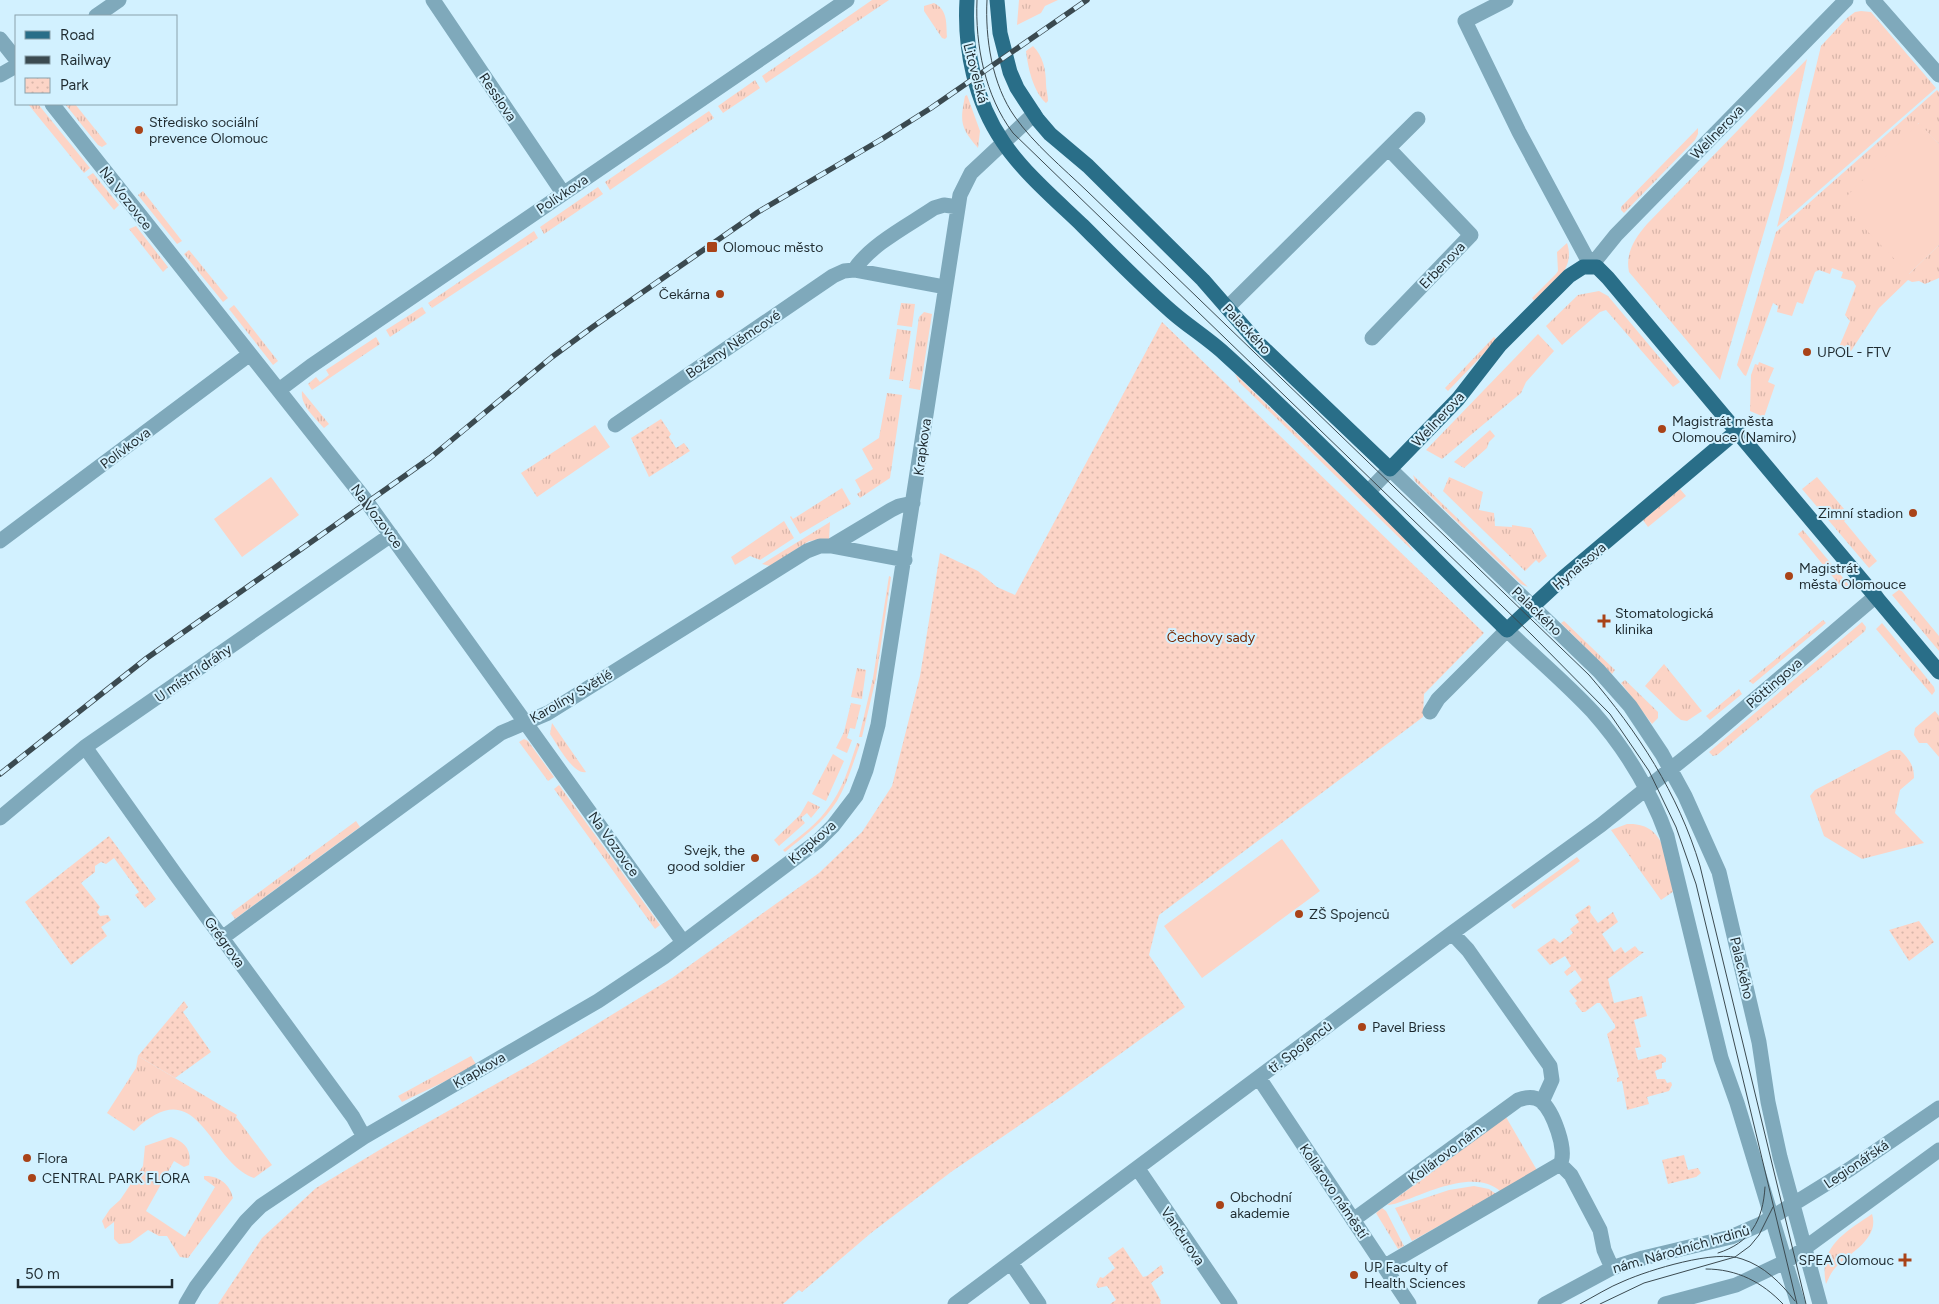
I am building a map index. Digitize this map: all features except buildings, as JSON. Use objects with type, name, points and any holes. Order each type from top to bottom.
[{"type":"main road","name":"Litovelská","points":[[967,0],[967,37],[972,68],[985,108],[1003,142]]},
{"type":"main road","points":[[997,0],[998,19],[1005,57],[1017,88],[1034,114]]},
{"type":"main road","name":"Palackého","points":[[1034,114],[1050,134],[1105,183],[1228,308],[1257,342],[1390,469]]},
{"type":"main road","points":[[1003,142],[1040,183],[1150,291],[1172,312],[1230,358],[1507,630]]},
{"type":"main road","points":[[1591,266],[1603,271],[1939,672]]},
{"type":"main road","name":"Wellnerova","points":[[1390,469],[1458,399],[1500,345],[1570,276],[1583,267],[1591,266]]},
{"type":"main road","name":"Hynaisova","points":[[1507,630],[1548,592],[1737,431]]},
{"type":"street","points":[[97,15],[119,0]]},
{"type":"street","name":"Resslova","points":[[433,0],[563,193]]},
{"type":"street","name":"Polívkova","points":[[279,390],[311,366],[847,0]]},
{"type":"street","points":[[1506,0],[1465,22],[1519,132],[1591,266]]},
{"type":"street","name":"Wellnerova","points":[[1591,266],[1616,235],[1846,0]]},
{"type":"street","points":[[1873,0],[1939,75]]},
{"type":"street","points":[[3,43],[15,58]]},
{"type":"street","points":[[0,75],[15,67]]},
{"type":"street","name":"Na Vozovce","points":[[53,105],[279,390],[391,535],[683,942]]},
{"type":"street","name":"Krapkova","points":[[186,1304],[196,1287],[246,1221],[262,1206],[364,1137],[598,1001],[664,957],[818,841],[833,826],[856,796],[866,770],[878,725],[958,207],[963,188],[971,173],[1034,114]]},
{"type":"street","points":[[1228,308],[1418,119]]},
{"type":"street","name":"Erbenova","points":[[1372,338],[1471,235],[1389,149]]},
{"type":"street","points":[[854,270],[869,252],[934,208],[944,205],[958,207]]},
{"type":"street","name":"Boženy Němcové","points":[[615,425],[833,276],[844,271],[854,270],[945,287]]},
{"type":"street","name":"Polívkova","points":[[0,541],[246,349]]},
{"type":"street","points":[[1368,492],[1390,469]]},
{"type":"street","name":"Palackého","points":[[1390,469],[1533,606],[1617,690],[1649,732],[1671,769],[1709,848],[1720,877],[1759,1042],[1768,1102],[1780,1157],[1820,1304]]},
{"type":"street","name":"Karolíny Světlé","points":[[222,938],[493,738],[548,713],[807,551],[820,546],[831,546],[890,510],[913,503]]},
{"type":"street","name":"U místní dráhy","points":[[0,818],[85,747],[391,535]]},
{"type":"street","points":[[831,546],[905,560]]},
{"type":"street","name":"Pöttingova","points":[[1645,789],[1707,740],[1876,596]]},
{"type":"street","points":[[1507,630],[1596,716],[1618,743],[1645,789],[1667,836],[1719,1049],[1798,1304]]},
{"type":"street","name":"Hynaisova","points":[[1430,712],[1438,699],[1507,630]]},
{"type":"street","name":"Grégrova","points":[[85,747],[353,1117],[364,1137]]},
{"type":"street","name":"tř. Spojenců","points":[[955,1304],[1452,933],[1580,840],[1645,789]]},
{"type":"street","points":[[1385,1266],[1560,1164],[1563,1159],[1561,1142],[1549,1112],[1542,1102],[1552,1080],[1550,1066],[1473,958],[1452,933]]},
{"type":"street","name":"Kollárovo náměstí","points":[[1259,1078],[1409,1304]]},
{"type":"street","name":"Kollárovo nám.","points":[[1353,1220],[1513,1104],[1529,1097],[1542,1102]]},
{"type":"street","name":"Legionářská","points":[[1772,1217],[1850,1170],[1939,1108]]},
{"type":"street","points":[[1665,1304],[1736,1284],[1785,1262],[1939,1150]]},
{"type":"street","points":[[1560,1164],[1567,1169],[1575,1181],[1600,1230],[1604,1250],[1612,1268]]},
{"type":"street","name":"Vančurova","points":[[1138,1169],[1230,1304]]},
{"type":"street","name":"nám. Národních hrdinů","points":[[1544,1304],[1612,1268],[1744,1232],[1772,1217]]},
{"type":"street","points":[[1011,1263],[1039,1304]]},
{"type":"green space","points":[[872,0],[889,0],[766,83],[762,76]]},
{"type":"green space","points":[[1019,0],[1058,0],[1045,6],[1041,13],[1017,25]]},
{"type":"green space","points":[[934,3],[944,13],[947,37],[945,39],[942,38],[924,11],[924,6]]},
{"type":"green space","points":[[1855,12],[1871,12],[1936,88],[1777,227],[1821,46],[1847,18]]},
{"type":"green space","points":[[1033,46],[1042,59],[1045,68],[1048,99],[1046,103],[1034,86],[1028,65],[1026,51]]},
{"type":"green space","points":[[1807,59],[1783,168],[1720,380],[1629,272],[1628,258],[1635,240],[1647,224]]},
{"type":"green space","points":[[755,80],[760,88],[723,113],[718,106]]},
{"type":"green space","points":[[1937,90],[1939,92],[1939,144],[1918,123],[1909,274],[1939,245],[1939,278],[1925,284],[1919,281],[1912,282],[1908,280],[1879,308],[1851,351],[1839,347],[1850,321],[1845,315],[1856,286],[1853,281],[1841,278],[1843,272],[1832,268],[1830,274],[1819,270],[1815,272],[1803,304],[1797,302],[1792,316],[1777,312],[1778,306],[1773,303],[1746,376],[1744,375],[1737,365],[1776,232]]},
{"type":"green space","points":[[967,95],[980,131],[978,148],[968,135],[963,124],[963,105]]},
{"type":"green space","points":[[29,105],[39,105],[90,168],[84,173]]},
{"type":"green space","points":[[66,105],[76,105],[107,144],[102,147],[98,145]]},
{"type":"green space","points":[[709,111],[714,118],[610,190],[605,182]]},
{"type":"green space","points":[[1919,123],[1939,144],[1939,245],[1909,274],[1840,203]]},
{"type":"green space","points":[[1698,128],[1695,140],[1624,213],[1621,207]]},
{"type":"green space","points":[[93,173],[119,205],[114,210],[87,177]]},
{"type":"green space","points":[[598,187],[603,194],[544,234],[540,227]]},
{"type":"green space","points":[[143,191],[182,241],[177,244],[138,195]]},
{"type":"green space","points":[[136,226],[168,267],[163,272],[129,229]]},
{"type":"green space","points":[[534,231],[538,238],[432,308],[428,303]]},
{"type":"green space","points":[[1567,243],[1569,253],[1565,269],[1555,283],[1535,302],[1532,298],[1558,271],[1557,252]]},
{"type":"green space","points":[[189,250],[228,298],[223,302],[184,254]]},
{"type":"green space","points":[[1599,291],[1608,296],[1680,382],[1673,387],[1606,310],[1600,312],[1562,345],[1546,326],[1578,295]]},
{"type":"green space","points":[[901,303],[915,304],[912,327],[897,325]]},
{"type":"green space","points":[[234,305],[278,361],[273,365],[229,309]]},
{"type":"green space","points":[[422,307],[426,313],[390,337],[386,330]]},
{"type":"green space","points":[[924,312],[932,314],[920,390],[909,388],[919,317]]},
{"type":"green space","name":"Čechovy sady","points":[[1162,322],[1484,633],[1424,694],[1423,717],[1159,915],[1149,955],[1185,1007],[1062,1096],[951,1172],[871,1233],[802,1292],[799,1290],[783,1304],[218,1304],[262,1238],[316,1188],[533,1063],[672,978],[819,873],[862,832],[892,786],[920,676],[940,553],[978,571],[997,587],[1015,595]]},
{"type":"green space","points":[[897,329],[911,331],[903,381],[889,379]]},
{"type":"green space","points":[[1538,334],[1554,351],[1526,382],[1521,393],[1442,459],[1426,450]]},
{"type":"green space","points":[[376,337],[380,344],[312,390],[308,384],[316,377],[320,382],[329,375],[326,370]]},
{"type":"green space","points":[[1494,337],[1497,340],[1448,391],[1445,388]]},
{"type":"green space","points":[[1759,362],[1774,368],[1768,382],[1775,385],[1764,417],[1750,411],[1751,375],[1755,364],[1758,365]]},
{"type":"green space","points":[[1235,374],[1404,537],[1414,552],[1239,382]]},
{"type":"green space","points":[[302,391],[329,424],[324,428],[303,401]]},
{"type":"green space","points":[[887,393],[902,395],[890,478],[860,498],[857,494],[861,491],[855,480],[873,469],[862,449],[879,438]]},
{"type":"green space","points":[[661,419],[671,434],[669,437],[676,448],[684,443],[690,451],[649,477],[631,438]]},
{"type":"green space","points":[[595,425],[610,447],[537,497],[521,473]]},
{"type":"green space","points":[[1490,430],[1495,436],[1489,442],[1487,448],[1464,468],[1454,462]]},
{"type":"green space","points":[[1413,475],[1528,587],[1521,584],[1420,486],[1415,481]]},
{"type":"green space","points":[[271,477],[299,515],[242,557],[214,519]]},
{"type":"green space","points":[[1449,477],[1483,492],[1479,510],[1494,513],[1495,526],[1512,527],[1512,525],[1531,528],[1547,556],[1539,563],[1536,560],[1525,571],[1443,491]]},
{"type":"green space","points":[[1817,477],[1850,516],[1844,521],[1877,561],[1869,568],[1802,489]]},
{"type":"green space","points":[[842,488],[851,504],[800,534],[790,517],[793,519]]},
{"type":"green space","points":[[1680,489],[1686,496],[1648,527],[1643,520]]},
{"type":"green space","points":[[784,521],[794,538],[760,560],[750,556],[735,565],[731,557]]},
{"type":"green space","points":[[830,522],[829,539],[809,541],[770,566],[762,564]]},
{"type":"green space","points":[[1803,530],[1849,585],[1845,588],[1841,587],[1798,534]]},
{"type":"green space","points":[[889,576],[891,577],[876,678],[862,737],[859,737],[873,678]]},
{"type":"green space","points":[[1900,589],[1939,636],[1939,651],[1892,595]]},
{"type":"green space","points":[[1823,620],[1826,623],[1753,684],[1749,681]]},
{"type":"green space","points":[[1564,621],[1615,670],[1612,674],[1561,623]]},
{"type":"green space","points":[[1862,622],[1866,627],[1865,631],[1717,755],[1713,756],[1709,752]]},
{"type":"green space","points":[[1882,623],[1934,687],[1935,691],[1932,695],[1876,629]]},
{"type":"green space","points":[[1664,664],[1702,711],[1687,721],[1681,720],[1676,716],[1645,686]]},
{"type":"green space","points":[[857,668],[866,670],[862,699],[851,697]]},
{"type":"green space","points":[[1625,680],[1658,712],[1658,718],[1652,724],[1621,683]]},
{"type":"green space","points":[[1739,689],[1742,694],[1710,720],[1706,716]]},
{"type":"green space","points":[[851,703],[861,705],[855,729],[850,728],[847,738],[852,740],[847,753],[836,748],[844,732]]},
{"type":"green space","points":[[1935,711],[1939,716],[1939,757],[1927,743],[1919,743],[1914,735],[1915,728]]},
{"type":"green space","points":[[552,723],[586,772],[576,769],[561,751],[550,734]]},
{"type":"green space","points":[[524,739],[528,741],[554,777],[548,781],[519,742]]},
{"type":"green space","points":[[857,743],[860,744],[847,781],[832,809],[806,835],[785,852],[783,850],[815,823],[836,797]]},
{"type":"green space","points":[[1891,750],[1900,750],[1903,753],[1910,762],[1914,773],[1914,778],[1900,790],[1895,813],[1924,843],[1862,859],[1824,836],[1810,796],[1815,790]]},
{"type":"green space","points":[[833,754],[844,761],[826,801],[812,794]]},
{"type":"green space","points":[[559,785],[660,925],[655,929],[554,789]]},
{"type":"green space","points":[[808,801],[820,807],[811,818],[807,813],[801,818],[805,823],[779,846],[774,840],[800,815]]},
{"type":"green space","points":[[356,821],[360,827],[235,919],[231,913]]},
{"type":"green space","points":[[1627,824],[1640,825],[1650,829],[1657,836],[1662,846],[1674,891],[1661,900],[1611,830]]},
{"type":"green space","points":[[109,836],[156,899],[145,908],[135,895],[139,892],[114,858],[106,864],[101,862],[95,866],[95,872],[81,883],[100,907],[97,912],[100,916],[108,915],[111,920],[101,927],[107,936],[71,965],[25,902]]},
{"type":"green space","points":[[1282,839],[1320,891],[1202,978],[1164,926]]},
{"type":"green space","points":[[1577,857],[1580,861],[1514,909],[1511,905]]},
{"type":"green space","points":[[1589,905],[1591,907],[1590,912],[1598,923],[1613,912],[1618,922],[1602,934],[1614,952],[1621,947],[1625,953],[1635,946],[1639,951],[1644,952],[1608,979],[1614,1003],[1642,996],[1647,1016],[1634,1020],[1641,1047],[1635,1048],[1638,1060],[1661,1054],[1666,1058],[1666,1062],[1662,1063],[1662,1068],[1655,1071],[1657,1079],[1665,1079],[1667,1083],[1671,1082],[1672,1085],[1669,1091],[1647,1097],[1649,1104],[1627,1110],[1622,1081],[1617,1082],[1619,1077],[1607,1034],[1615,1028],[1615,1025],[1600,1003],[1582,1012],[1575,1003],[1577,1001],[1569,991],[1582,980],[1575,970],[1567,976],[1564,972],[1571,966],[1565,956],[1550,965],[1537,950],[1554,938],[1560,943],[1573,933],[1570,929],[1579,922],[1575,915]]},
{"type":"green space","points":[[1919,921],[1934,942],[1909,961],[1889,930]]},
{"type":"green space","points":[[184,1001],[188,1007],[183,1012],[211,1052],[175,1078],[138,1056]]},
{"type":"green space","points":[[138,1056],[237,1115],[236,1117],[272,1165],[254,1178],[238,1169],[201,1125],[188,1114],[174,1110],[156,1114],[134,1131],[107,1113],[136,1068]]},
{"type":"green space","points":[[471,1056],[477,1066],[402,1102],[398,1096]]},
{"type":"green space","points":[[1506,1117],[1538,1172],[1501,1192],[1481,1182],[1469,1182],[1443,1187],[1387,1205]]},
{"type":"green space","points":[[171,1137],[180,1141],[186,1147],[190,1160],[189,1165],[184,1167],[174,1161],[146,1211],[185,1237],[215,1187],[204,1179],[204,1176],[214,1177],[223,1181],[233,1198],[188,1258],[180,1257],[167,1236],[159,1236],[148,1230],[130,1243],[119,1244],[114,1239],[114,1222],[105,1229],[102,1221],[110,1209],[120,1200],[143,1166],[145,1146]]},
{"type":"green space","points":[[1684,1155],[1688,1170],[1698,1168],[1701,1173],[1696,1177],[1668,1184],[1662,1160]]},
{"type":"green space","points":[[1474,1186],[1489,1189],[1496,1194],[1412,1241],[1395,1208],[1449,1190]]},
{"type":"green space","points":[[1382,1208],[1386,1211],[1404,1246],[1398,1249],[1376,1213]]},
{"type":"green space","points":[[1872,1214],[1872,1231],[1868,1238],[1834,1269],[1826,1284],[1826,1260],[1830,1250],[1844,1234]]},
{"type":"green space","points":[[1123,1247],[1143,1277],[1161,1265],[1164,1273],[1151,1283],[1161,1304],[1110,1304],[1116,1300],[1107,1286],[1098,1288],[1096,1285],[1100,1277],[1103,1278],[1115,1268],[1108,1258]]},
{"type":"tram line","points":[[977,0],[978,35],[984,70],[995,103],[1013,133],[1532,635],[1610,714],[1649,771],[1676,827],[1696,884],[1797,1304]]},
{"type":"tram line","points":[[987,0],[987,30],[996,76],[1007,104],[1031,137],[1589,675],[1624,719],[1655,764],[1680,813],[1700,866],[1806,1304]]},
{"type":"tram line","points":[[1718,1253],[1739,1243],[1753,1229],[1761,1210],[1765,1187]]},
{"type":"tram line","points":[[1600,1304],[1644,1283],[1735,1257],[1750,1246],[1759,1235],[1773,1207]]},
{"type":"tram line","points":[[1580,1304],[1635,1276],[1683,1262],[1716,1257],[1742,1259],[1758,1266],[1778,1282],[1795,1301]]},
{"type":"tram line","points":[[1706,1269],[1728,1271],[1748,1278],[1758,1283],[1783,1304]]},
{"type":"railway","points":[[0,774],[147,658],[430,458],[552,357],[594,326],[758,212],[931,108],[1087,0]]},
{"type":"place","name":"Středisko sociální prevence Olomouc","points":[[139,130]]},
{"type":"place","name":"Olomouc město","points":[[712,247]]},
{"type":"place","name":"Čekárna","points":[[720,294]]},
{"type":"place","name":"UPOL - FTV","points":[[1807,352]]},
{"type":"place","name":"Magistrát města Olomouce (Namiro)","points":[[1662,429]]},
{"type":"place","name":"Zimní stadion","points":[[1913,513]]},
{"type":"place","name":"Magistrát města Olomouce","points":[[1789,576]]},
{"type":"place","name":"Stomatologická klinika","points":[[1604,621]]},
{"type":"place","name":"Svejk, the good soldier","points":[[755,858]]},
{"type":"place","name":"ZŠ Spojenců","points":[[1299,914]]},
{"type":"place","name":"Pavel Briess","points":[[1362,1027]]},
{"type":"place","name":"Flora","points":[[27,1158]]},
{"type":"place","name":"CENTRAL PARK FLORA","points":[[32,1178]]},
{"type":"place","name":"Obchodní akademie","points":[[1220,1205]]},
{"type":"place","name":"SPEA Olomouc","points":[[1905,1260]]},
{"type":"place","name":"UP Faculty of Health Sciences","points":[[1354,1275]]}]
